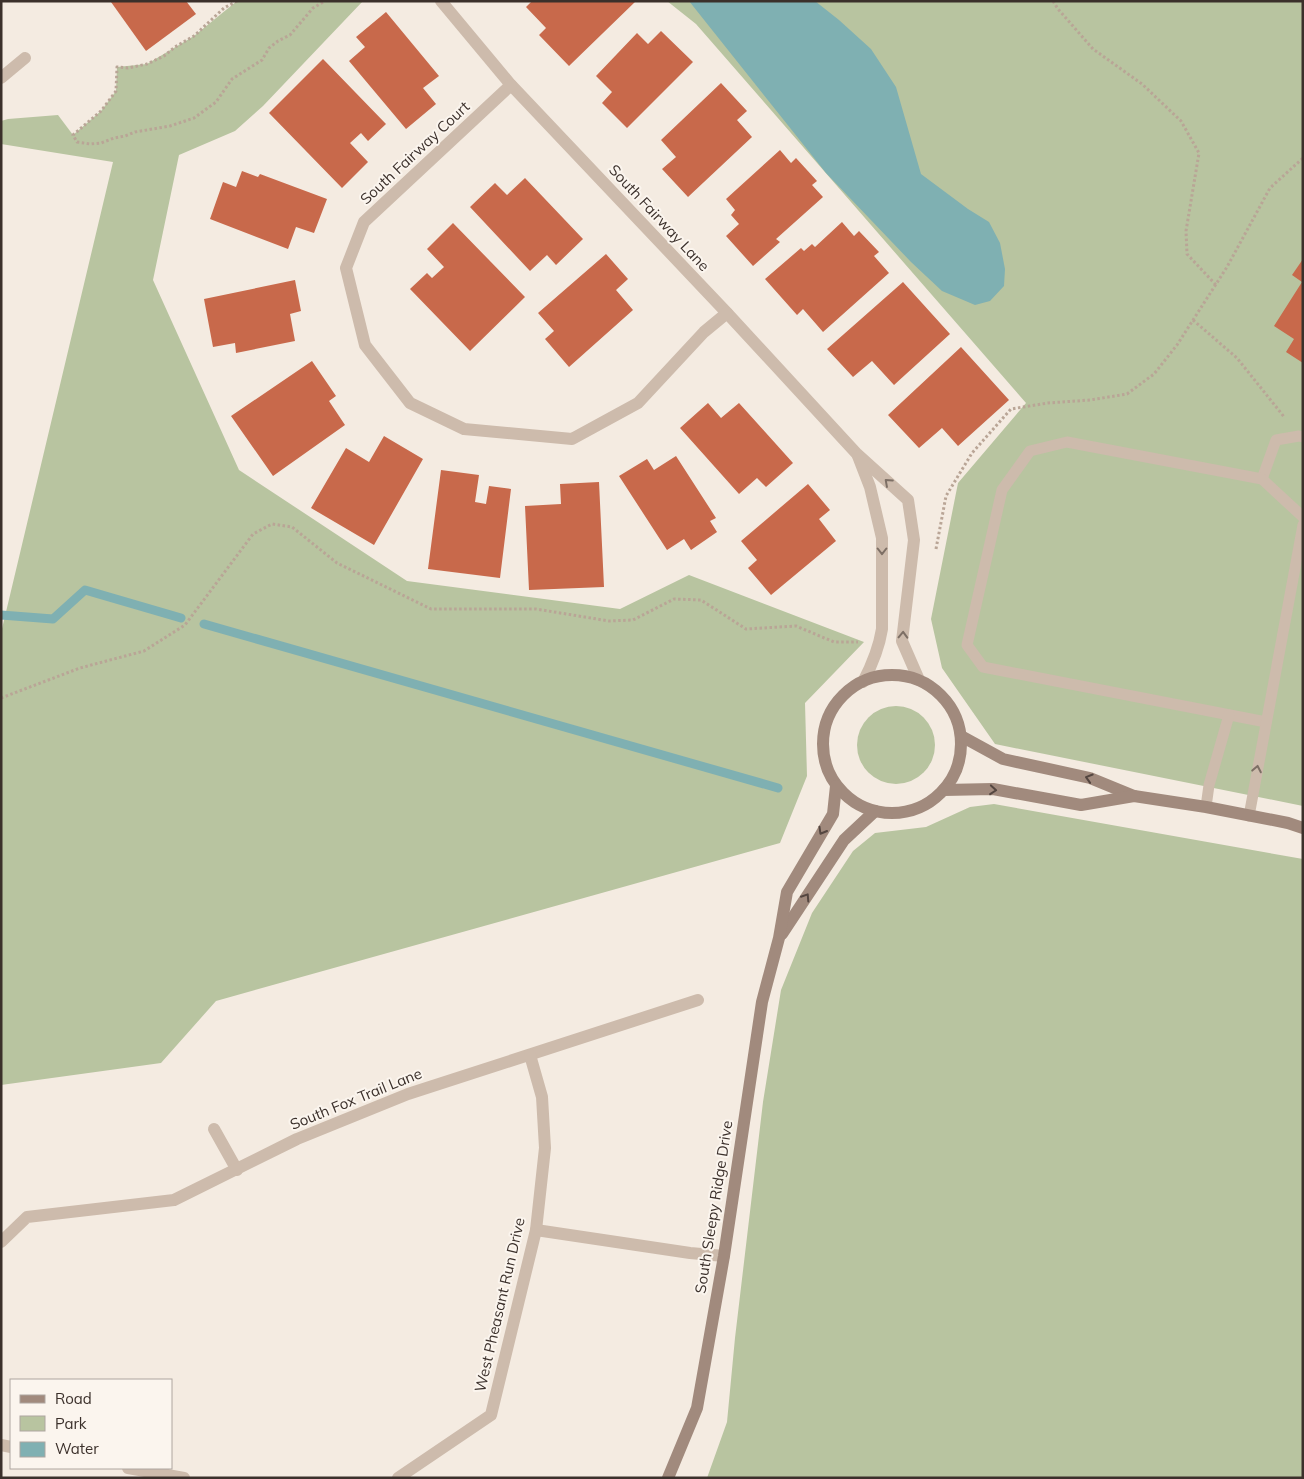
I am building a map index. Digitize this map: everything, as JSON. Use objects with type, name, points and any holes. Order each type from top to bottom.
[{"type":"street","name":"South Fairway Lane","points":[[441,1],[511,85],[727,313],[857,454],[908,500],[914,540],[902,641],[919,680]]},
{"type":"street","points":[[1,78],[26,58]]},
{"type":"street","name":"South Fairway Court","points":[[511,85],[364,222],[346,268],[365,345],[410,403],[464,429],[572,438],[638,403],[704,332],[727,313]]},
{"type":"street","name":"South Fairway Lane","points":[[857,454],[870,487],[882,538],[882,630],[880,641],[863,682]]},
{"type":"street","points":[[878,676],[919,680],[940,693],[954,713],[961,736],[960,760],[944,790],[926,805],[903,813],[875,811],[849,799],[836,786],[825,764],[822,740],[826,722],[837,701],[856,684],[878,676]]},
{"type":"street","points":[[961,736],[1003,760],[1090,778],[1134,796],[1206,807],[1288,823],[1303,828]]},
{"type":"street","name":"South Sleepy Ridge Drive","points":[[668,1478],[697,1408],[724,1256],[762,1002],[779,938],[787,892],[832,814],[836,786]]},
{"type":"street","points":[[944,790],[993,789],[1081,805],[1134,796]]},
{"type":"street","name":"South Sleepy Ridge Drive","points":[[779,938],[844,840],[875,811]]},
{"type":"street","name":"South Fox Trail Lane","points":[[1,1242],[27,1217],[174,1200],[297,1139],[408,1094],[698,1000]]},
{"type":"street","name":"West Pheasant Run Drive","points":[[398,1478],[491,1415],[536,1230],[545,1148],[542,1097],[530,1055]]},
{"type":"street","points":[[214,1129],[237,1170]]},
{"type":"street","points":[[536,1230],[690,1253],[724,1256]]},
{"type":"street","points":[[134,1469],[184,1478]]},
{"type":"lane","points":[[1262,479],[1276,440],[1301,437]]},
{"type":"lane","points":[[1266,722],[983,667],[967,645],[1002,490],[1030,451],[1067,442],[1262,479],[1303,517]]},
{"type":"lane","points":[[1249,816],[1266,722],[1298,581],[1303,525]]},
{"type":"lane","points":[[1206,807],[1209,785],[1229,715]]},
{"type":"path","points":[[237,1],[224,8],[194,36],[164,56],[147,64],[128,68],[117,67],[116,91],[101,111],[73,135],[77,142],[101,143],[194,118],[216,102],[232,79],[262,60],[269,48],[290,35],[312,8],[325,1]]},
{"type":"path","points":[[1053,1],[1093,49],[1142,84],[1181,121],[1199,152],[1186,231],[1187,254],[1216,285]]},
{"type":"path","points":[[936,552],[946,496],[972,454],[1011,409],[1127,394],[1154,374],[1177,345],[1216,285],[1270,188],[1303,158]]},
{"type":"path","points":[[1193,320],[1237,358],[1301,437]]},
{"type":"path","points":[[1,698],[80,668],[144,651],[185,625],[253,534],[272,524],[292,527],[337,563],[431,609],[536,609],[609,621],[633,620],[674,600],[701,600],[746,629],[796,626],[834,642],[880,641]]},
{"type":"green space","points":[[237,1],[363,1],[263,106],[235,131],[179,155],[153,280],[239,470],[407,581],[620,609],[689,575],[864,642],[805,703],[807,776],[780,843],[216,1001],[161,1063],[1,1085],[1,633],[113,162],[1,144],[1,121],[58,115],[73,135],[101,111],[116,91],[117,67],[147,64],[194,36]]},
{"type":"green space","points":[[667,1],[1303,1],[1303,806],[995,744],[942,668],[931,619],[958,483],[1026,403],[696,24]]},
{"type":"green space","points":[[896,706],[911,709],[924,717],[932,730],[935,745],[932,760],[924,773],[911,781],[896,784],[881,781],[868,773],[860,760],[857,745],[860,730],[868,717],[881,709]]},
{"type":"green space","points":[[994,804],[1303,859],[1303,1478],[707,1478],[727,1422],[763,1102],[781,990],[812,913],[853,851],[875,833],[926,827],[970,807]]},
{"type":"water","points":[[689,1],[815,1],[871,49],[896,87],[921,174],[989,222],[1000,243],[1005,269],[1004,286],[990,301],[975,305],[942,291],[911,262],[826,173]]},
{"type":"building","points":[[112,1],[186,1],[196,14],[146,51]]},
{"type":"building","points":[[532,1],[636,1],[569,66],[539,35],[546,28],[526,7]]},
{"type":"building","points":[[386,12],[439,76],[423,88],[436,104],[406,129],[349,61],[365,47],[356,37]]},
{"type":"building","points":[[661,31],[693,62],[627,128],[602,103],[612,92],[596,76],[637,33],[648,44]]},
{"type":"building","points":[[323,59],[386,124],[368,141],[361,133],[350,143],[368,162],[342,188],[269,113]]},
{"type":"building","points":[[721,83],[747,111],[737,120],[752,137],[688,197],[662,169],[676,157],[661,140]]},
{"type":"building","points":[[780,150],[791,163],[796,158],[817,181],[812,185],[823,197],[776,239],[780,242],[753,266],[726,236],[739,224],[731,215],[735,210],[726,199]]},
{"type":"building","points":[[242,171],[258,177],[260,174],[327,199],[314,233],[296,227],[288,249],[210,219],[223,182],[236,187]]},
{"type":"building","points":[[525,178],[583,239],[556,265],[547,255],[530,271],[470,207],[495,183],[507,195]]},
{"type":"building","points":[[842,222],[854,236],[859,231],[879,252],[874,256],[889,273],[823,332],[803,309],[797,315],[765,279],[801,248],[804,251],[812,244],[815,247]]},
{"type":"building","points":[[453,223],[525,297],[470,351],[410,289],[427,273],[432,278],[444,267],[427,249]]},
{"type":"building","points":[[606,254],[628,279],[616,290],[633,310],[569,367],[545,339],[554,331],[538,313]]},
{"type":"building","points":[[1303,259],[1303,363],[1286,352],[1294,339],[1274,326],[1302,282],[1292,275]]},
{"type":"building","points":[[295,280],[301,311],[290,314],[295,341],[236,353],[235,343],[213,347],[204,299]]},
{"type":"building","points":[[903,282],[950,334],[894,385],[872,361],[853,377],[827,349]]},
{"type":"building","points":[[961,347],[1009,400],[958,446],[942,428],[919,448],[888,415]]},
{"type":"building","points":[[312,361],[336,396],[329,401],[345,425],[273,476],[231,416]]},
{"type":"building","points":[[708,403],[721,418],[739,403],[793,463],[766,487],[757,478],[739,494],[680,428]]},
{"type":"building","points":[[384,436],[423,459],[374,545],[311,508],[346,448],[369,462]]},
{"type":"building","points":[[676,456],[716,518],[710,521],[717,532],[691,550],[684,539],[667,550],[619,476],[647,459],[654,470]]},
{"type":"building","points":[[441,470],[479,475],[475,502],[486,504],[489,486],[511,489],[500,578],[428,569]]},
{"type":"building","points":[[599,482],[604,587],[529,590],[525,506],[561,504],[560,484]]},
{"type":"building","points":[[808,484],[830,510],[819,519],[836,541],[771,595],[748,568],[757,560],[741,541]]},
{"type":"waterway","points":[[1,615],[53,619],[85,590],[181,618]]},
{"type":"waterway","points":[[204,624],[778,788]]}]
